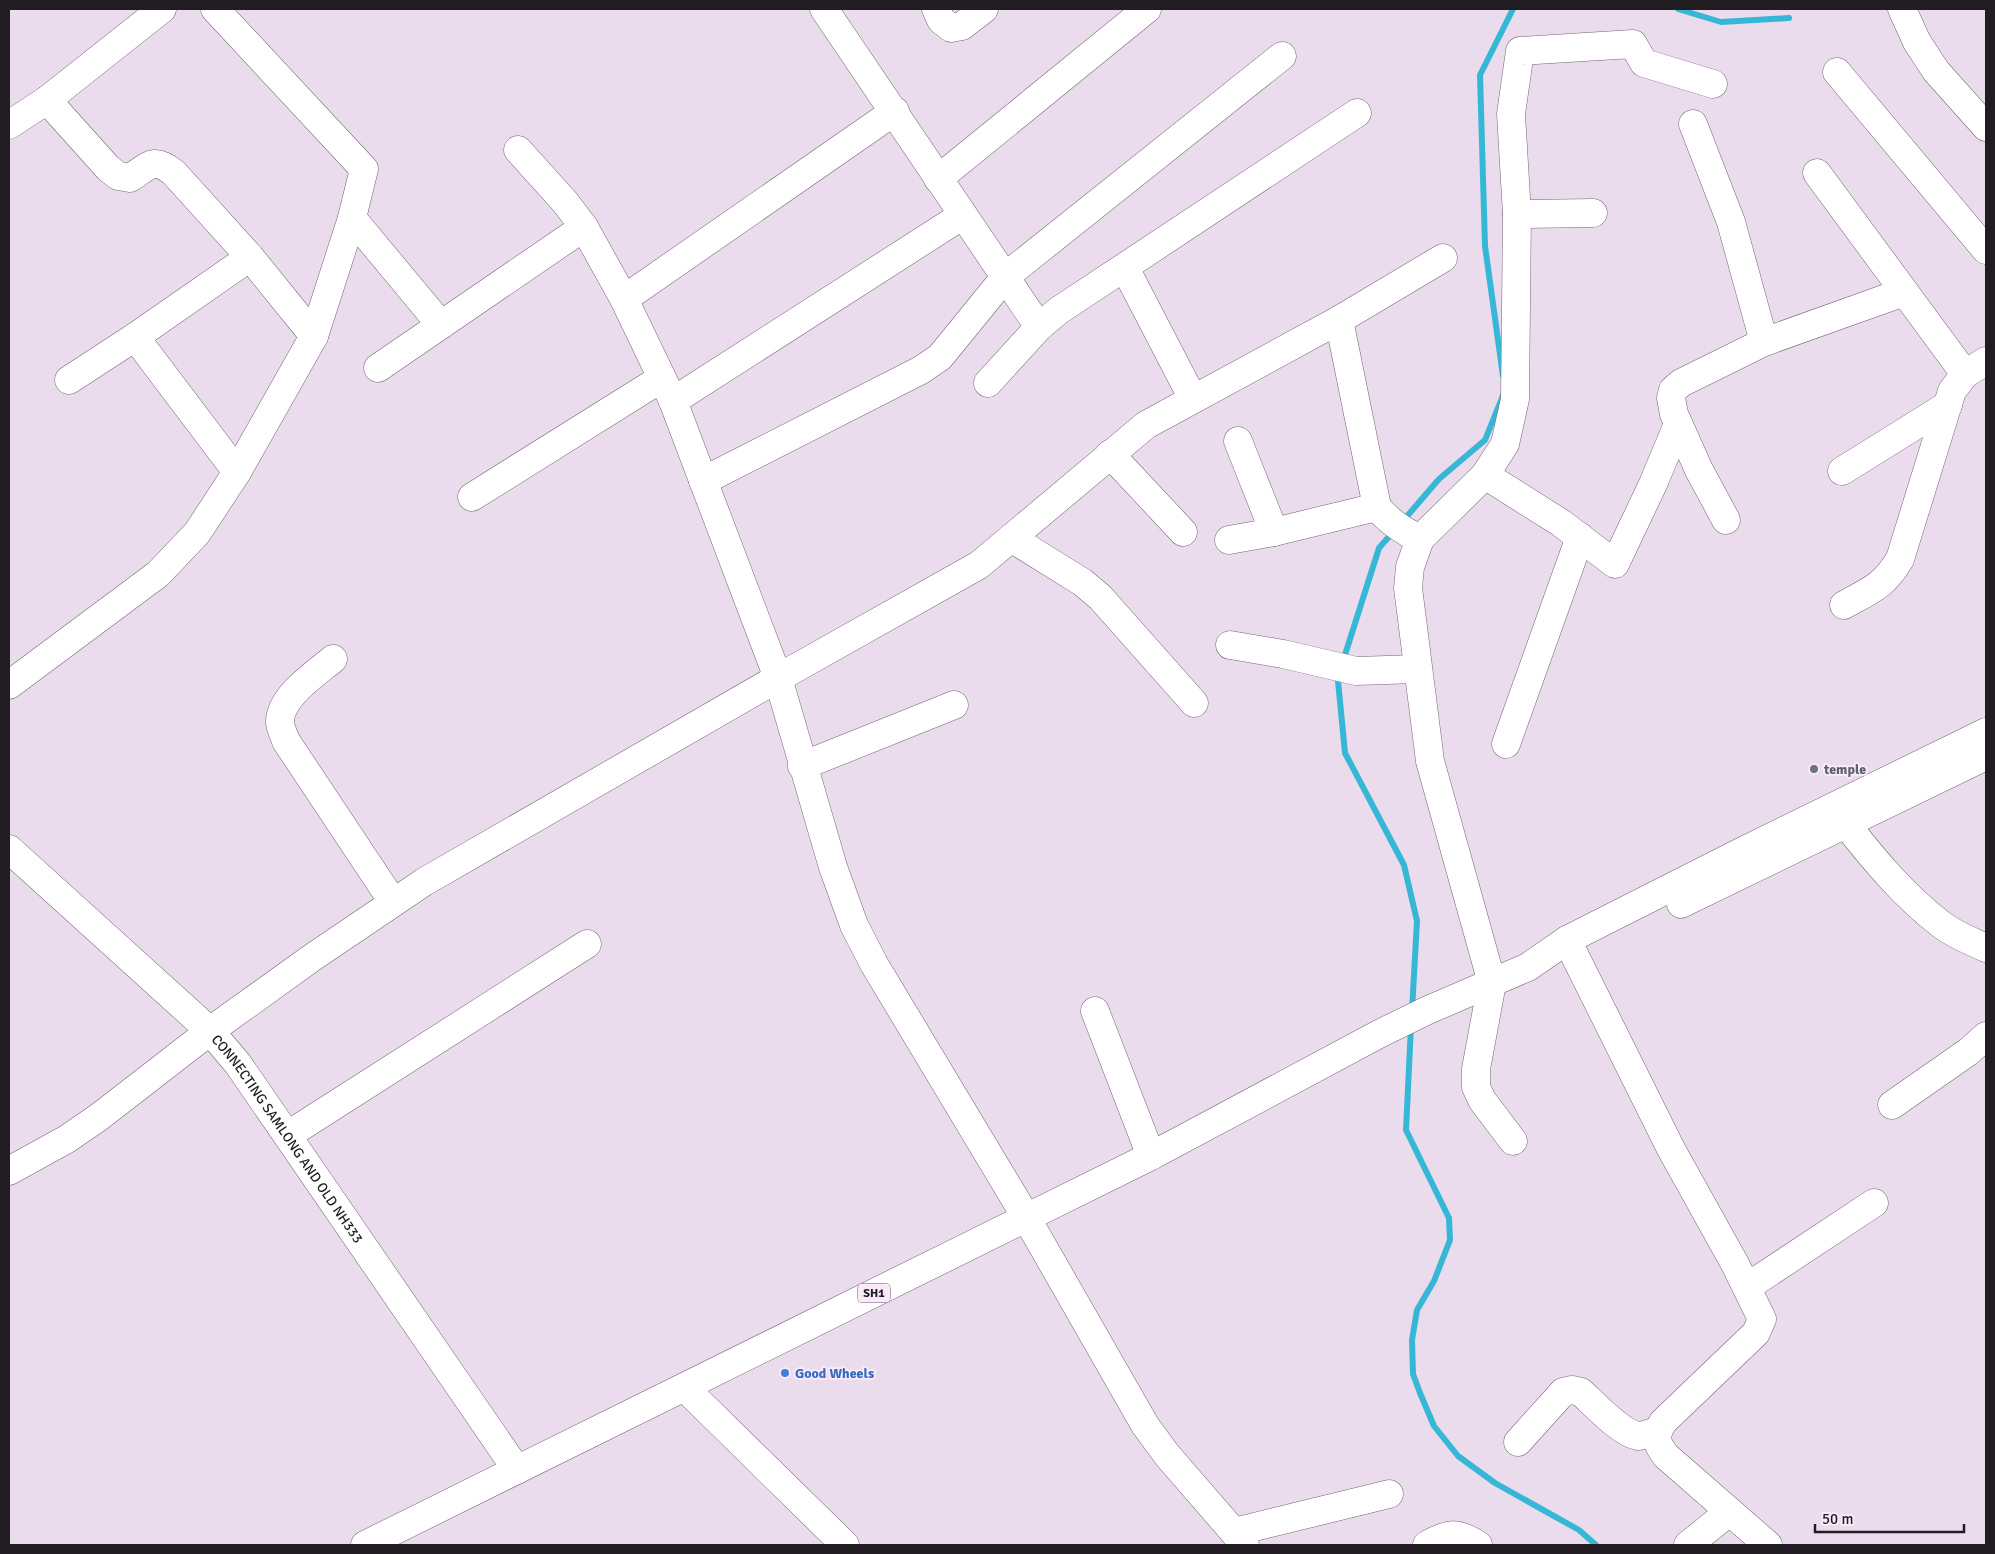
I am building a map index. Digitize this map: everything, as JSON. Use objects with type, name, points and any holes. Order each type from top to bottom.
[{"type":"street","points":[[9,125],[47,100],[135,18],[162,9]]},
{"type":"street","points":[[9,685],[158,574],[197,533],[237,472],[314,336],[352,218],[364,169],[215,9]]},
{"type":"street","points":[[824,9],[938,179],[1006,276],[1039,328]]},
{"type":"street","points":[[936,9],[942,20],[951,28],[962,26],[984,9]]},
{"type":"street","points":[[938,179],[1147,9]]},
{"type":"street","points":[[1902,9],[1917,42],[1936,71],[1986,127]]},
{"type":"street","points":[[1229,540],[1274,532],[1397,523],[1484,475],[1505,444],[1515,399],[1517,214],[1511,114],[1520,51],[1633,44],[1644,63],[1713,84]]},
{"type":"street","points":[[703,480],[921,370],[940,357],[1006,276],[1282,56]]},
{"type":"street","points":[[1837,72],[1986,250]]},
{"type":"street","points":[[47,100],[108,168],[118,176],[130,178],[153,163],[163,164],[174,173],[250,256],[314,336]]},
{"type":"street","points":[[624,299],[894,111]]},
{"type":"street","points":[[988,383],[1039,328],[1058,311],[1357,113]]},
{"type":"street","points":[[1693,124],[1731,222],[1764,342]]},
{"type":"street","points":[[518,150],[565,202],[584,227],[624,299],[668,390],[778,678],[832,867],[854,925],[874,964],[1026,1217],[1145,1425],[1167,1455],[1240,1538],[1389,1494]]},
{"type":"street","points":[[1817,173],[1904,292],[1976,367],[1952,391],[1900,559],[1881,585],[1844,605]]},
{"type":"street","points":[[1517,214],[1594,213]]},
{"type":"street","points":[[472,497],[668,390],[963,215]]},
{"type":"street","points":[[352,218],[441,325]]},
{"type":"street","points":[[378,368],[584,227]]},
{"type":"street","points":[[69,380],[135,337],[250,256]]},
{"type":"street","points":[[9,1171],[67,1139],[99,1117],[210,1031],[313,957],[424,882],[778,678],[979,565],[1146,425],[1338,320],[1443,258]]},
{"type":"street","points":[[1125,268],[1193,399]]},
{"type":"street","points":[[1726,520],[1699,470],[1678,424],[1671,398],[1673,390],[1681,383],[1764,342],[1904,292]]},
{"type":"street","points":[[1338,320],[1410,567],[1408,588],[1430,761],[1492,983],[1476,1069],[1476,1086],[1482,1100],[1513,1141]]},
{"type":"street","points":[[135,337],[237,472]]},
{"type":"street","points":[[1842,471],[1948,405]]},
{"type":"street","points":[[1484,475],[1561,523],[1615,564],[1653,484],[1678,424]]},
{"type":"street","points":[[1238,441],[1274,532]]},
{"type":"street","points":[[1110,454],[1183,532]]},
{"type":"street","points":[[1506,744],[1580,537]]},
{"type":"street","points":[[1011,538],[1082,582],[1100,597],[1194,703]]},
{"type":"street","points":[[1230,645],[1345,668],[1417,669]]},
{"type":"street","points":[[333,659],[287,700],[282,710],[280,724],[286,741],[393,902]]},
{"type":"street","points":[[802,766],[954,705]]},
{"type":"street","points":[[1571,949],[1743,851],[1986,732]]},
{"type":"street","points":[[1492,983],[1846,824],[1986,756]]},
{"type":"street","points":[[1846,824],[1877,863],[1920,906],[1959,936],[1986,948]]},
{"type":"street","name":"CONNECTING SAMLONG AND OLD NH333","points":[[9,849],[210,1031],[238,1064],[517,1470]]},
{"type":"street","points":[[288,1135],[587,944]]},
{"type":"street","points":[[1571,949],[1671,1150],[1747,1287],[1762,1320],[1756,1333],[1670,1414],[1658,1431],[1657,1445],[1666,1456],[1768,1545]]},
{"type":"street","name":"SH1","points":[[365,1545],[1151,1156],[1379,1034],[1428,1010],[1492,983]]},
{"type":"street","points":[[1095,1011],[1151,1156]]},
{"type":"street","points":[[1892,1105],[1968,1052],[1986,1036]]},
{"type":"street","points":[[1747,1287],[1874,1203]]},
{"type":"street","points":[[685,1388],[845,1545]]},
{"type":"street","points":[[1518,1442],[1563,1392],[1572,1390],[1581,1392],[1621,1427],[1632,1434],[1640,1436],[1658,1431]]},
{"type":"street","points":[[1688,1545],[1729,1512]]},
{"type":"street","points":[[1427,1545],[1450,1534],[1466,1537],[1478,1545]]},
{"type":"waterway","points":[[1503,376],[1485,246],[1480,75],[1513,9]]},
{"type":"waterway","points":[[1678,9],[1721,22],[1789,18]]},
{"type":"waterway","points":[[1402,522],[1439,479],[1485,440],[1504,393]]},
{"type":"waterway","points":[[1343,661],[1379,548],[1393,532]]},
{"type":"waterway","points":[[1340,673],[1338,681],[1345,753],[1404,865],[1417,921],[1412,1011]]},
{"type":"waterway","points":[[1411,1026],[1406,1130],[1449,1218],[1450,1240],[1434,1281],[1417,1310],[1412,1340],[1413,1374],[1434,1426],[1458,1456],[1495,1483],[1579,1530],[1596,1545]]},
{"type":"place","name":"temple","points":[[1814,769]]},
{"type":"place","name":"Good Wheels","points":[[785,1373]]}]
